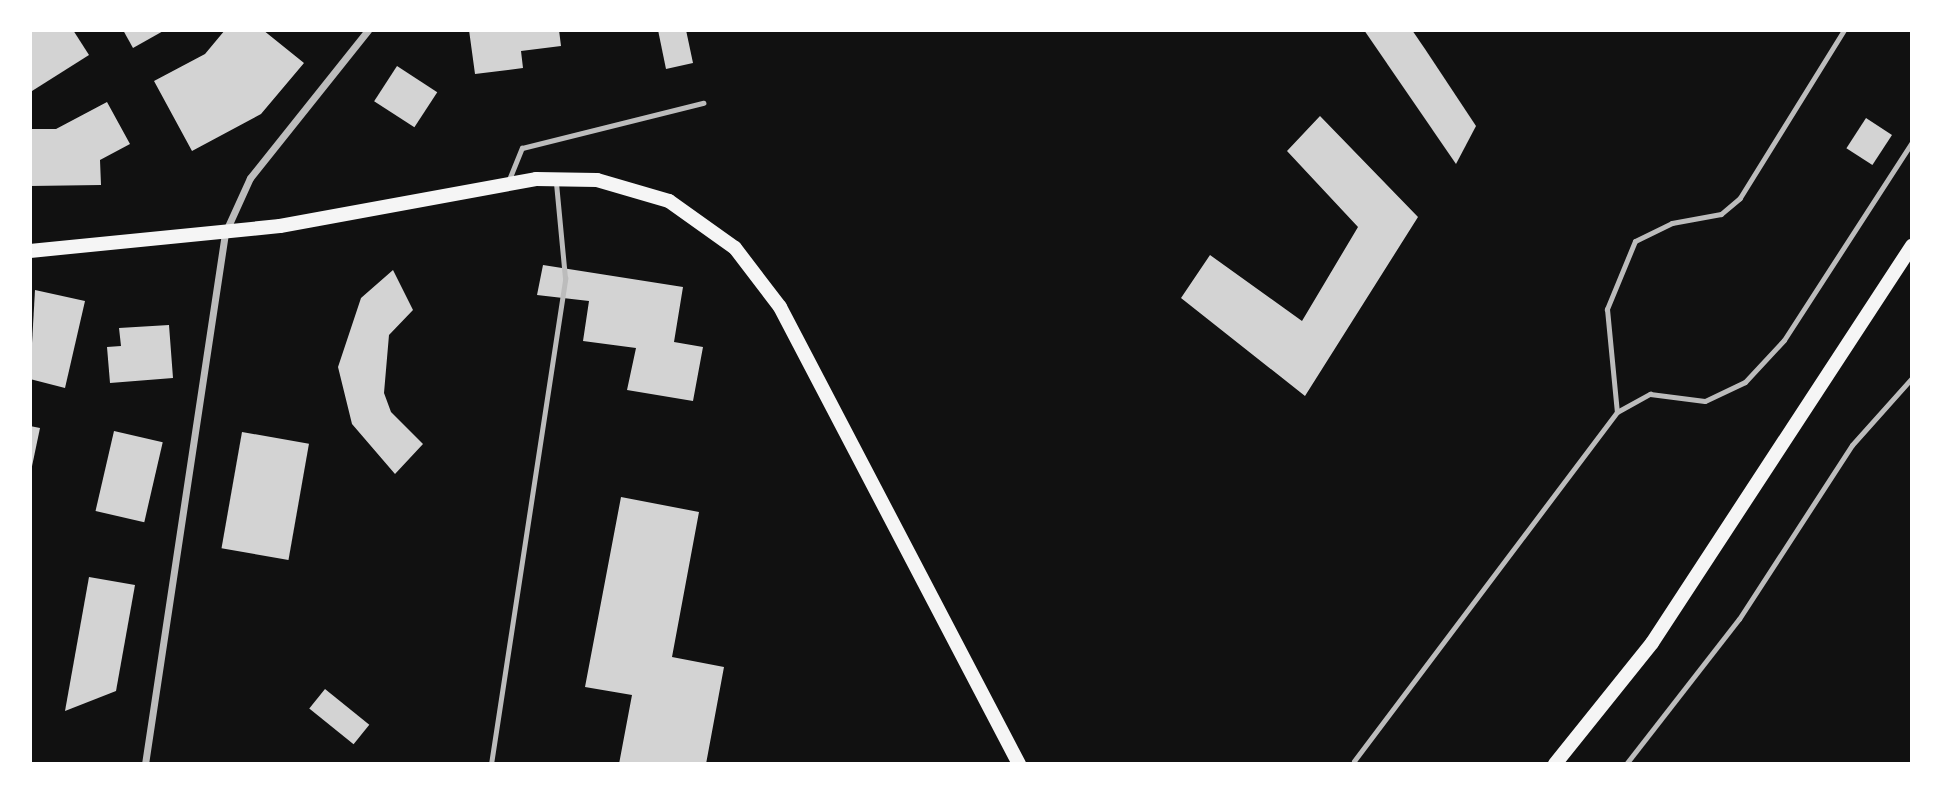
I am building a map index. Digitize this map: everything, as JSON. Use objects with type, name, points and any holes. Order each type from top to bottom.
[{"type":"main road","points":[[30,251],[225,233],[508,182],[597,180],[669,201],[722,237],[758,275],[842,419],[1019,764]]},
{"type":"main road","points":[[1555,764],[1652,643],[1912,246]]},
{"type":"street","points":[[145,764],[225,233],[250,178],[368,30]]},
{"type":"lane","points":[[1617,412],[1607,309],[1635,241],[1672,223],[1721,214],[1740,198],[1844,30]]},
{"type":"lane","points":[[508,182],[522,148],[703,103]]},
{"type":"lane","points":[[1354,761],[1617,412],[1650,394],[1705,401],[1745,382],[1784,340],[1912,142]]},
{"type":"lane","points":[[491,764],[565,278],[556,179]]},
{"type":"lane","points":[[1626,764],[1739,619],[1852,445],[1912,378]]},
{"type":"building","points":[[30,30],[73,30],[89,55],[32,91]]},
{"type":"building","points":[[123,30],[165,30],[133,48]]},
{"type":"building","points":[[225,30],[263,30],[304,63],[261,114],[192,151],[154,81],[205,54]]},
{"type":"building","points":[[469,30],[559,30],[561,46],[521,51],[523,68],[475,74]]},
{"type":"building","points":[[658,30],[686,30],[693,63],[666,69]]},
{"type":"building","points":[[1364,30],[1412,30],[1476,126],[1456,164]]},
{"type":"building","points":[[397,66],[437,92],[414,127],[374,101]]},
{"type":"building","points":[[107,102],[130,144],[100,160],[101,185],[30,186],[30,129],[56,129]]},
{"type":"building","points":[[1320,116],[1418,217],[1305,396],[1181,298],[1210,255],[1302,321],[1358,227],[1287,151]]},
{"type":"building","points":[[1866,118],[1892,135],[1872,165],[1846,148]]},
{"type":"building","points":[[543,265],[683,287],[674,342],[703,347],[693,401],[627,390],[636,348],[583,341],[589,301],[537,295]]},
{"type":"building","points":[[393,270],[413,310],[389,335],[384,393],[391,412],[423,444],[395,474],[352,424],[338,367],[361,298]]},
{"type":"building","points":[[35,290],[85,301],[65,388],[30,379]]},
{"type":"building","points":[[169,325],[173,378],[110,383],[107,347],[121,346],[119,328]]},
{"type":"building","points":[[30,426],[40,428],[31,471],[30,471]]},
{"type":"building","points":[[114,431],[163,442],[144,522],[96,511]]},
{"type":"building","points":[[242,432],[309,444],[288,560],[222,548]]},
{"type":"building","points":[[621,497],[699,512],[672,657],[724,667],[706,764],[619,764],[632,695],[585,687]]},
{"type":"building","points":[[89,577],[135,585],[116,691],[65,711]]},
{"type":"building","points":[[325,689],[369,725],[354,744],[309,708]]}]
